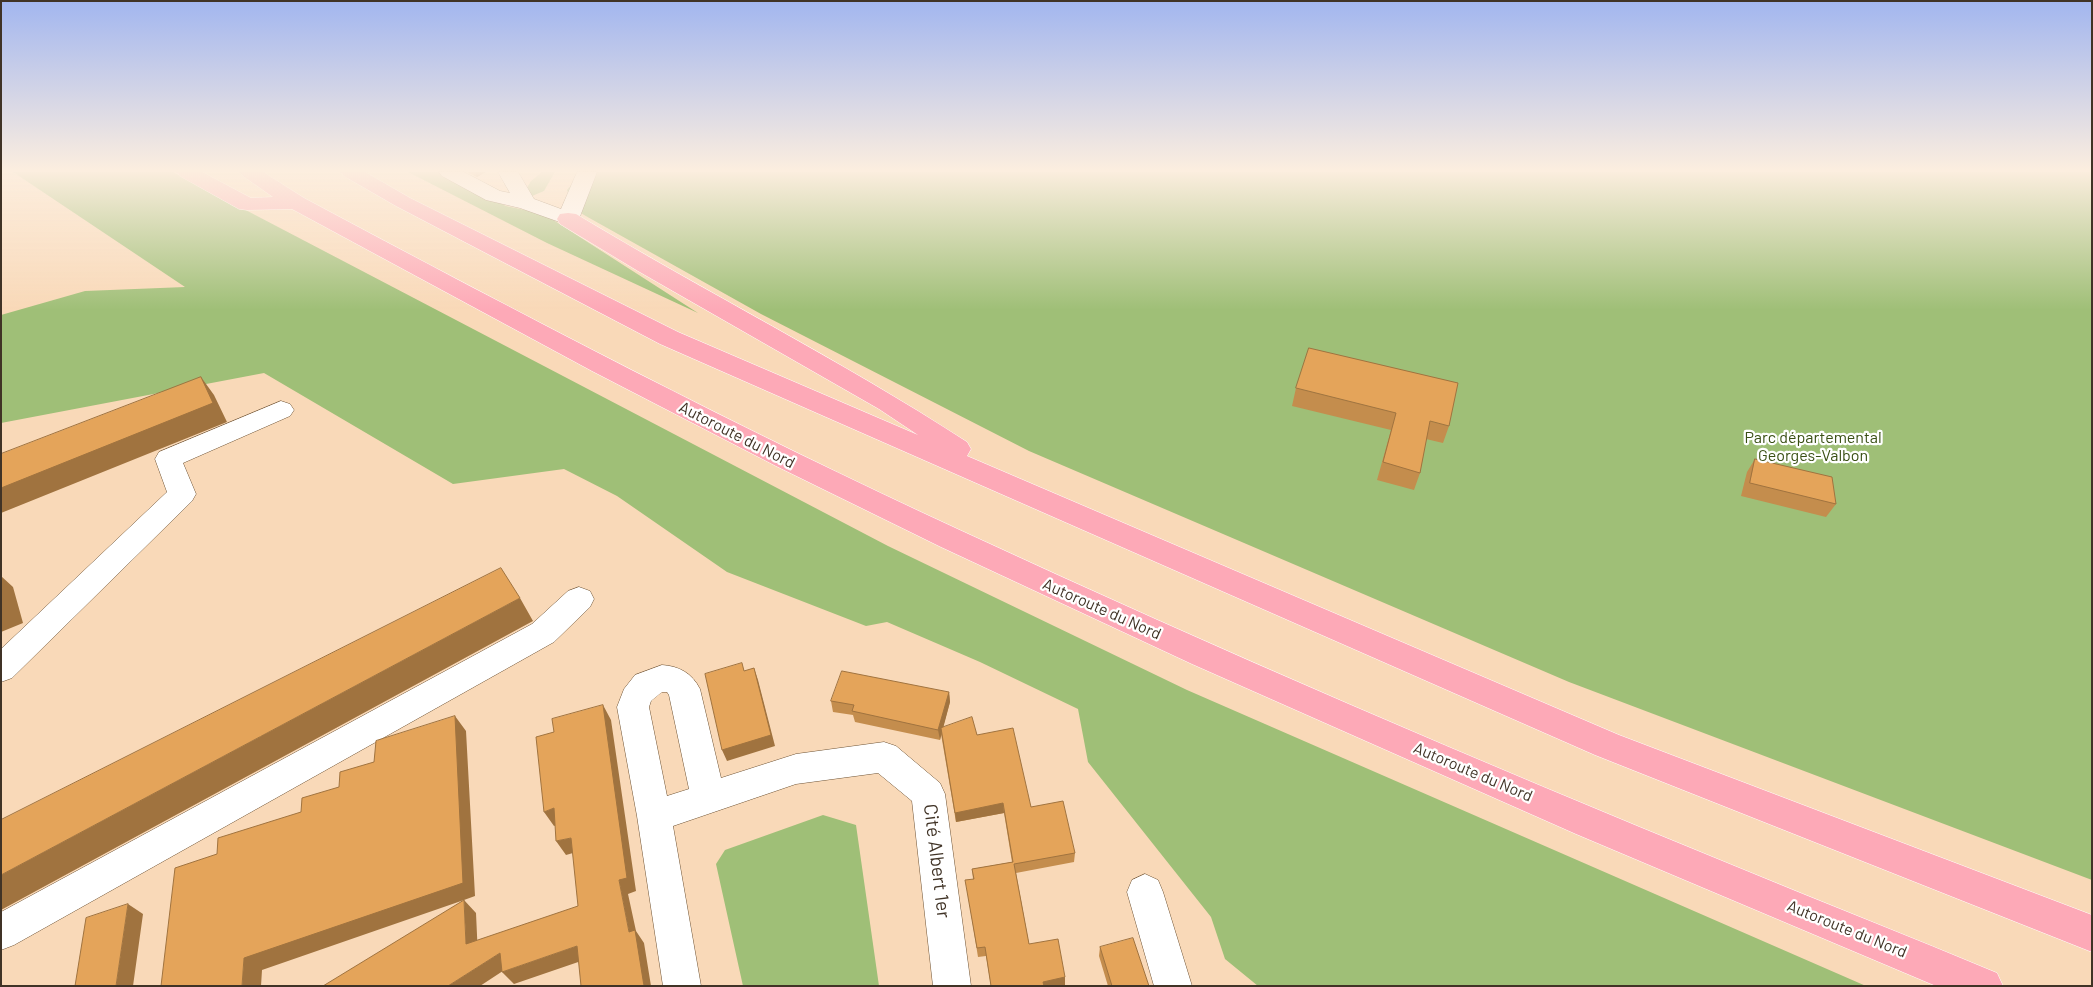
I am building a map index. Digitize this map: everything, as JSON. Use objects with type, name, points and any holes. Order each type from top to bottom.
[{"type":"highway","name":"Autoroute du Nord","points":[[324,218],[616,374],[785,459],[991,558],[1150,631],[1582,820],[1984,986]]},
{"type":"highway","points":[[435,218],[670,338],[1607,745],[2092,934]]},
{"type":"highway","points":[[568,219],[646,266],[888,403],[1017,489]]},
{"type":"street","points":[[1,669],[182,494],[168,458],[281,410]]},
{"type":"street","points":[[1,932],[543,633],[579,599]]},
{"type":"street","points":[[682,986],[654,816],[633,707],[638,692],[650,682],[674,680],[680,683],[684,689],[708,797]]},
{"type":"street","name":"Cité Albert 1er","points":[[654,816],[796,769],[884,757],[928,794],[952,986]]},
{"type":"street","points":[[1145,892],[1173,986]]},
{"type":"green space","points":[[82,218],[261,218],[888,546],[1187,690],[1866,986],[1258,986],[1225,959],[1211,917],[1088,762],[1078,709],[980,662],[887,622],[866,626],[727,572],[617,496],[564,469],[453,484],[264,373],[1,423],[1,315],[85,291],[185,287]]},
{"type":"green space","points":[[498,218],[550,218],[698,313],[547,243]]},
{"type":"green space","name":"Parc départemental Georges-Valbon","points":[[589,218],[2092,218],[2092,880],[1569,682],[1029,451],[761,314]]},
{"type":"green space","points":[[823,815],[856,825],[879,986],[743,986],[716,864],[725,850]]},
{"type":"building","points":[[1309,348],[1458,383],[1449,426],[1430,421],[1420,473],[1383,462],[1396,413],[1296,388]]},
{"type":"building","points":[[201,377],[213,403],[1,488],[1,454]]},
{"type":"building","points":[[1755,459],[1832,477],[1836,504],[1750,483]]},
{"type":"building","points":[[501,568],[520,598],[1,875],[1,820]]},
{"type":"building","points":[[742,663],[744,671],[754,668],[771,735],[722,750],[705,674]]},
{"type":"building","points":[[842,671],[949,692],[938,730],[852,711],[854,705],[831,701]]},
{"type":"building","points":[[603,705],[627,878],[619,880],[629,932],[635,930],[644,986],[581,986],[577,946],[502,972],[500,953],[448,986],[323,986],[464,900],[466,944],[578,906],[571,838],[556,841],[554,808],[544,812],[536,737],[554,732],[552,719]]},
{"type":"building","points":[[455,716],[463,883],[244,958],[242,986],[161,986],[175,868],[217,854],[218,838],[301,812],[302,798],[339,787],[340,772],[374,762],[376,741]]},
{"type":"building","points":[[972,717],[977,735],[1013,728],[1031,807],[1063,801],[1075,853],[1014,864],[1029,944],[1058,939],[1065,977],[1043,982],[1044,986],[991,986],[985,947],[977,948],[965,880],[974,879],[972,869],[1013,862],[1003,803],[955,813],[941,728]]},
{"type":"building","points":[[128,904],[116,986],[75,986],[86,918]]},
{"type":"building","points":[[1133,938],[1149,986],[1112,986],[1100,947]]}]
